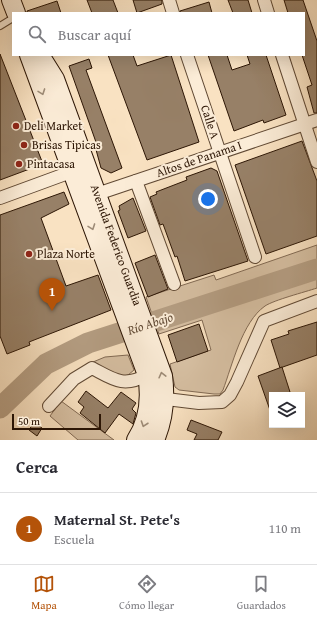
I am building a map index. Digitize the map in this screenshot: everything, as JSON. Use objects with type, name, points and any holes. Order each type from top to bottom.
[{"type":"street","points":[[11,0],[16,12]]},
{"type":"street","points":[[169,0],[174,12]]},
{"type":"street","points":[[264,0],[268,12]]},
{"type":"street","name":"Avenida Federico Guardia","points":[[29,56],[90,196],[129,303],[148,362],[162,424],[155,440]]},
{"type":"street","name":"Avenida Federico Guardia","points":[[41,56],[55,79],[79,169]]},
{"type":"street","name":"Calle A","points":[[187,56],[255,257]]},
{"type":"street","points":[[282,56],[317,162]]},
{"type":"street","name":"Altos de Panama I","points":[[90,196],[317,120]]},
{"type":"street","points":[[0,198],[79,169]]},
{"type":"street","points":[[136,181],[174,284]]},
{"type":"street","points":[[157,398],[199,403],[222,402],[230,395],[237,382],[264,321],[317,302]]},
{"type":"street","points":[[49,406],[74,379],[92,368],[119,382],[139,379],[148,362]]},
{"type":"street","name":"Avenida Federico Guardia","points":[[136,440],[142,431],[148,412],[157,398],[163,376],[148,362]]},
{"type":"lane","points":[[0,26],[12,19]]},
{"type":"shaded area","points":[[317,245],[317,288],[269,304],[257,313],[244,333],[223,390],[220,394],[179,390],[175,387],[170,364],[211,350],[202,320],[159,334],[146,297],[214,275],[216,280]]},
{"type":"shaded area","points":[[128,355],[134,370],[128,375],[119,378],[93,362],[105,357]]},
{"type":"shaded area","points":[[61,401],[114,440],[78,440],[50,416]]},
{"type":"building","points":[[87,0],[113,0],[118,12],[92,12]]},
{"type":"building","points":[[133,0],[162,0],[162,4],[137,12]]},
{"type":"building","points":[[228,0],[248,0],[252,12],[233,12]]},
{"type":"building","points":[[284,0],[303,0],[317,41],[317,113],[314,113],[307,87],[312,85],[302,56],[305,56],[305,12],[288,12]]},
{"type":"building","points":[[57,1],[61,12],[27,12]]},
{"type":"building","points":[[209,2],[212,12],[180,12]]},
{"type":"building","points":[[0,54],[43,164],[0,180]]},
{"type":"building","points":[[108,56],[133,56],[137,66],[171,56],[199,142],[147,160]]},
{"type":"building","points":[[208,56],[227,56],[232,70],[250,64],[247,56],[266,56],[286,115],[264,123],[263,120],[234,131]]},
{"type":"building","points":[[89,59],[92,68],[86,70],[122,168],[111,173],[101,168],[95,146],[97,145],[69,66]]},
{"type":"building","points":[[302,141],[317,181],[317,236],[266,254],[235,165]]},
{"type":"building","points":[[211,168],[217,171],[248,261],[185,281],[177,256],[175,257],[163,224],[160,225],[150,197],[157,194],[156,192],[187,180],[186,177]]},
{"type":"building","name":"Plaza Norte","points":[[64,192],[69,204],[41,218],[66,286],[98,275],[111,310],[29,342],[30,345],[7,354],[0,336],[0,215]]},
{"type":"building","points":[[133,198],[146,231],[128,238],[118,211],[120,210],[119,206]]},
{"type":"building","points":[[155,255],[168,289],[148,297],[135,263]]},
{"type":"building","points":[[317,322],[317,355],[280,368],[271,340],[289,334],[288,331]]},
{"type":"building","points":[[199,324],[208,351],[177,362],[168,335]]},
{"type":"building","points":[[282,367],[290,392],[269,392],[269,407],[258,376]]},
{"type":"building","points":[[86,391],[108,408],[121,392],[136,403],[132,409],[136,413],[133,424],[119,414],[105,433],[80,413],[84,407],[78,402]]},
{"type":"building","points":[[191,420],[222,432],[218,440],[194,440],[197,434],[187,430]]},
{"type":"building","points":[[34,422],[42,428],[37,436],[29,430]]},
{"type":"waterway","name":"Río Abajo","points":[[0,408],[46,364],[88,343],[317,269]]},
{"type":"place","name":"Deli Market","points":[[16,126]]},
{"type":"place","name":"Brisas Tipicas","points":[[24,145]]},
{"type":"place","name":"Pintacasa","points":[[19,164]]},
{"type":"place","name":"Plaza Norte","points":[[29,254]]},
{"type":"place","name":"Maternal St. Pete's","points":[[52,311]]}]
